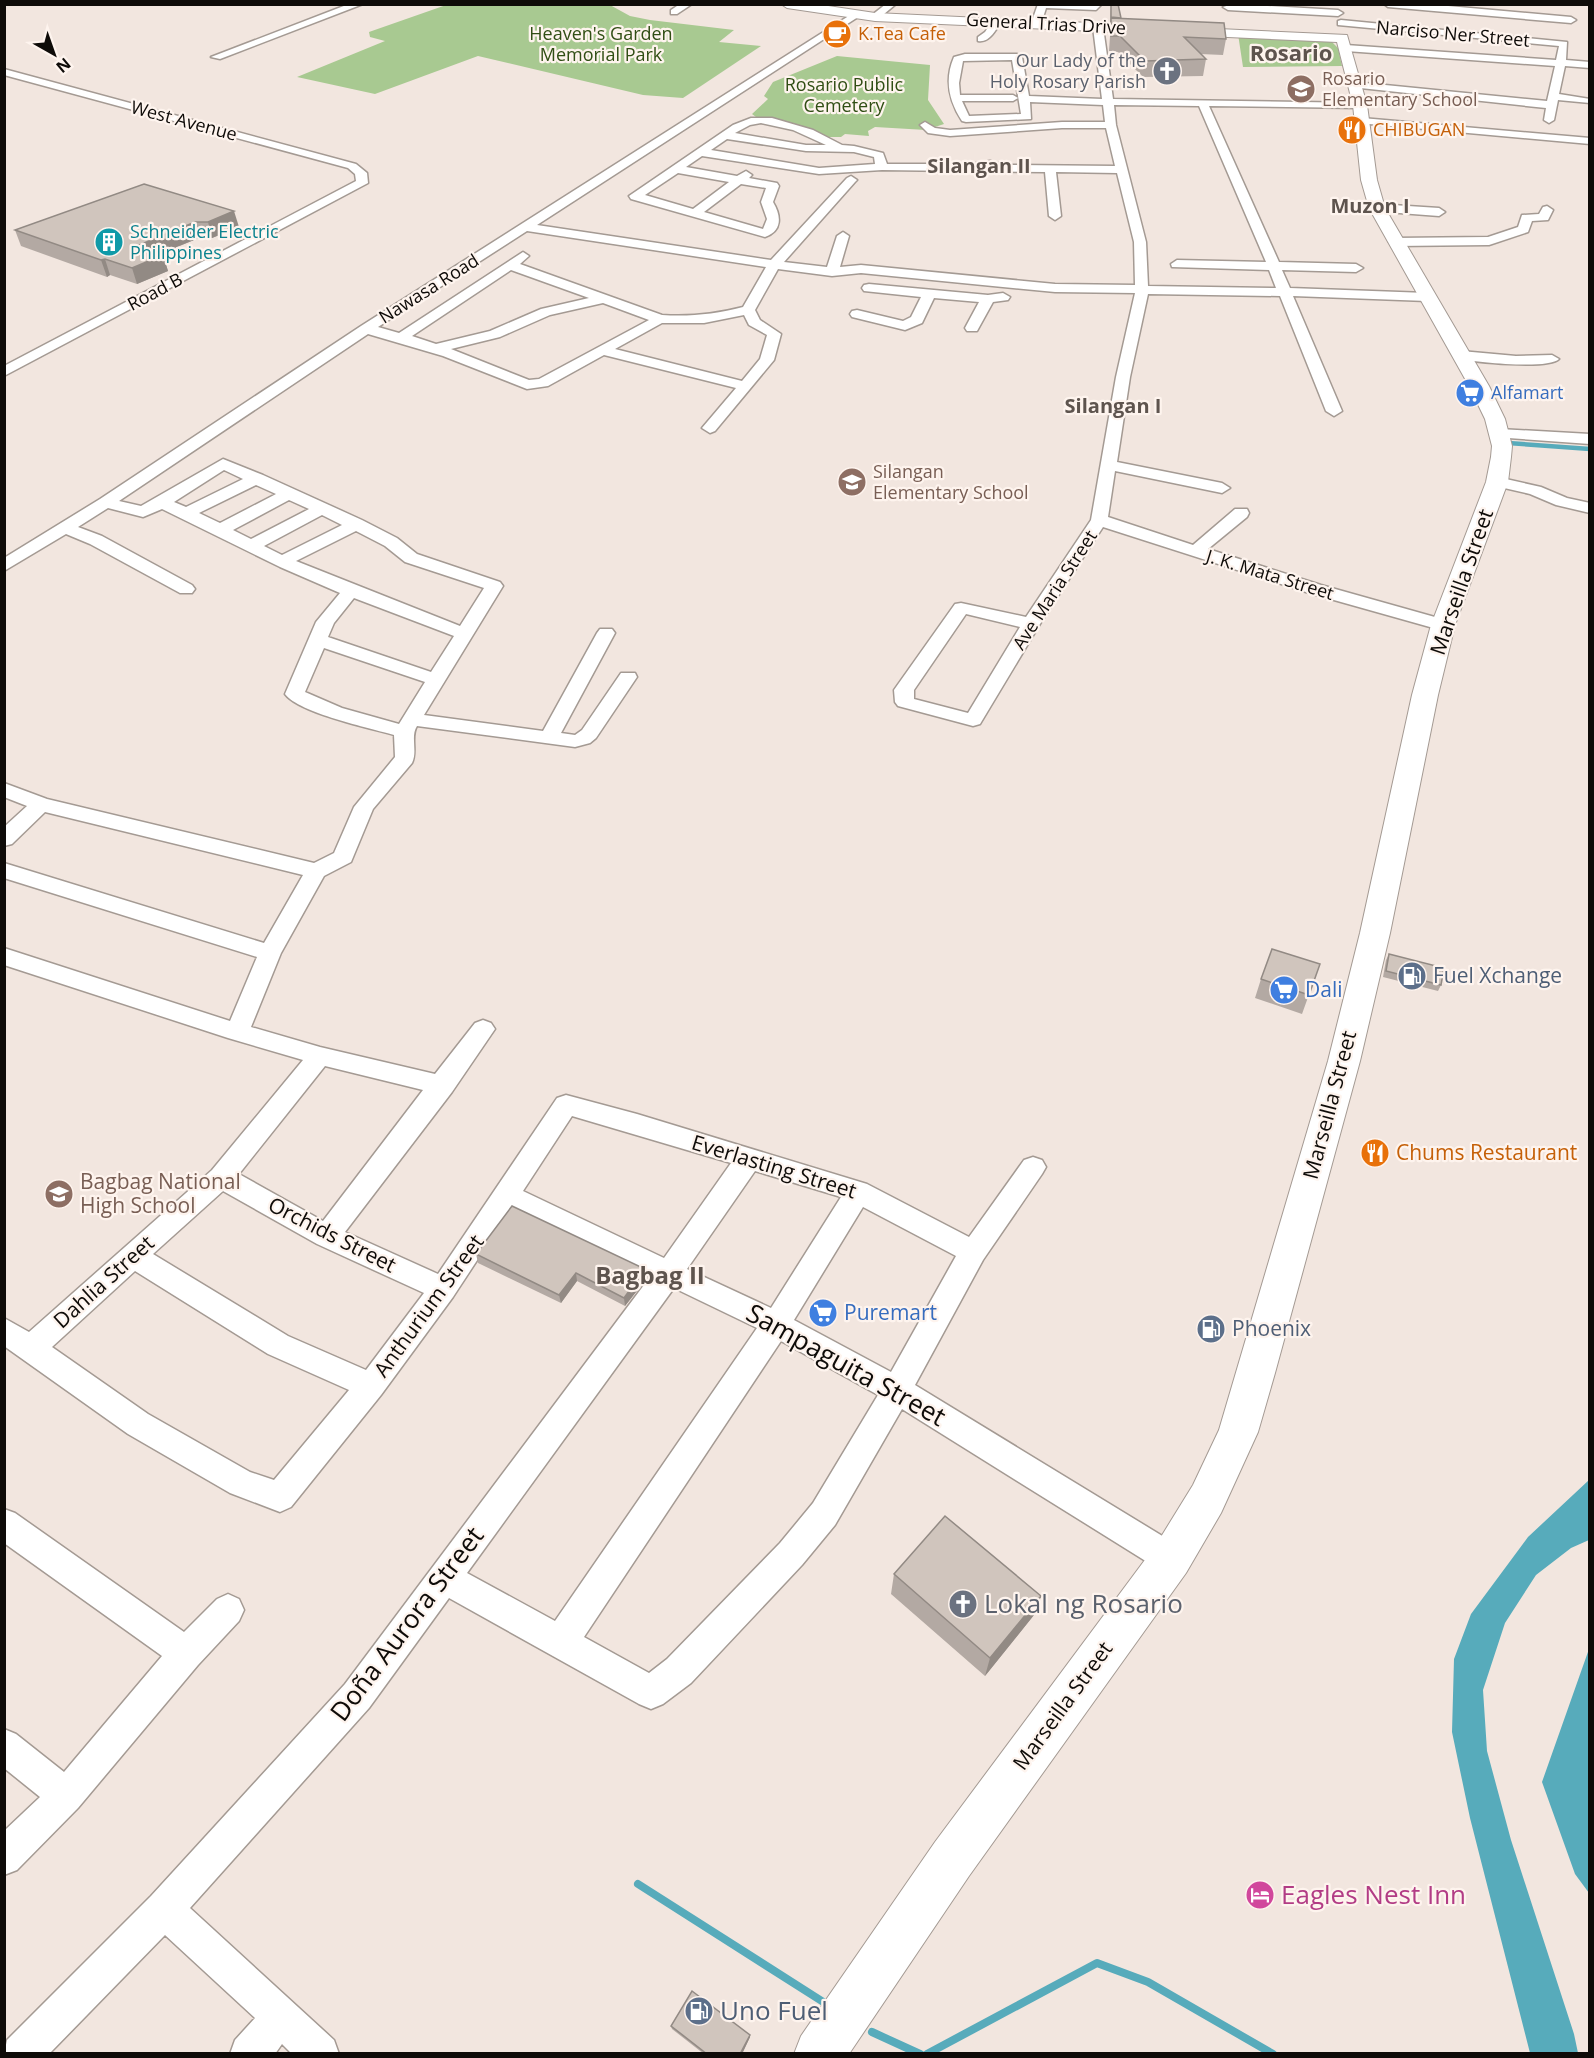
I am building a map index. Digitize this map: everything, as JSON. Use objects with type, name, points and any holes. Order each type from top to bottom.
[{"type":"main road","name":"General Trias Drive","points":[[787,4],[875,17],[996,22],[1029,27],[1098,27],[1344,43]]},
{"type":"main road","name":"Marseilla Street","points":[[819,2054],[952,1859],[1172,1559],[1207,1499],[1238,1432],[1344,1061],[1375,933],[1425,695],[1443,625],[1497,482],[1501,457],[1495,418],[1377,208],[1369,180],[1361,113],[1344,43]]},
{"type":"street","points":[[216,57],[359,4]]},
{"type":"street","points":[[674,12],[688,4]]},
{"type":"street","points":[[875,17],[892,4]]},
{"type":"street","points":[[1029,27],[1042,5],[1096,7],[1098,4]]},
{"type":"street","points":[[1388,4],[1568,28],[1554,100],[1544,137]]},
{"type":"street","points":[[1228,7],[1338,9],[1344,43],[1590,65]]},
{"type":"street","name":"Nawasa Road","points":[[4,566],[106,502],[366,329],[855,15]]},
{"type":"street","points":[[981,39],[988,34],[996,22]]},
{"type":"street","name":"Narciso Ner Street","points":[[1341,23],[1568,28]]},
{"type":"street","name":"Ave Maria Street","points":[[1031,624],[961,608],[904,690],[905,702],[973,720],[1031,624],[1099,520],[1123,377],[1142,290],[1140,242],[1111,125],[1098,27]]},
{"type":"street","points":[[1018,58],[1027,117],[966,119],[955,98],[952,83],[958,59],[1018,58]]},
{"type":"street","name":"West Avenue","points":[[4,72],[351,166],[361,173]]},
{"type":"street","points":[[1355,85],[1586,102]]},
{"type":"street","points":[[955,98],[1013,98]]},
{"type":"street","points":[[1025,99],[1202,102],[1361,113],[1590,141]]},
{"type":"street","points":[[1202,102],[1334,411]]},
{"type":"street","points":[[676,169],[772,186],[767,202],[774,214],[769,231],[765,233],[635,196],[700,152],[749,121],[759,120],[825,137],[838,148]]},
{"type":"street","points":[[925,125],[933,131],[950,133],[1062,125],[1111,125]]},
{"type":"street","points":[[695,213],[806,132]]},
{"type":"street","points":[[726,135],[786,145],[838,148],[879,155],[882,167]]},
{"type":"street","points":[[700,152],[819,171],[882,167],[976,166],[991,169],[1124,170]]},
{"type":"street","points":[[1050,168],[1055,216]]},
{"type":"street","name":"Road B","points":[[4,372],[362,183],[361,173]]},
{"type":"street","points":[[511,265],[660,320],[717,318],[748,310],[774,265],[851,180]]},
{"type":"street","points":[[1377,208],[1439,212]]},
{"type":"street","points":[[1395,242],[1458,242],[1498,239],[1524,229],[1526,218],[1544,217],[1547,210]]},
{"type":"street","points":[[527,227],[832,272],[861,269],[1055,288],[1428,297]]},
{"type":"street","points":[[832,272],[843,236]]},
{"type":"street","points":[[403,336],[526,254]]},
{"type":"street","points":[[1177,264],[1356,267]]},
{"type":"street","points":[[869,288],[988,299],[1055,288]]},
{"type":"street","points":[[857,314],[905,326],[917,320],[930,293]]},
{"type":"street","points":[[435,348],[495,334],[546,312],[602,299]]},
{"type":"street","points":[[972,328],[988,299]]},
{"type":"street","points":[[710,428],[768,360],[774,334],[754,322],[748,310]]},
{"type":"street","points":[[366,329],[403,336],[531,386],[543,383],[660,320]]},
{"type":"street","points":[[604,351],[746,386]]},
{"type":"street","points":[[1461,355],[1516,360],[1552,359]]},
{"type":"street","points":[[1499,434],[1590,439]]},
{"type":"street","points":[[106,502],[143,512],[223,464],[356,524],[392,542],[411,558],[494,586],[408,725],[405,757],[402,763],[364,807],[343,857],[316,871],[270,953],[237,1032]]},
{"type":"street","points":[[1109,465],[1222,488]]},
{"type":"street","points":[[187,513],[257,478]]},
{"type":"street","points":[[1497,482],[1535,490],[1562,501],[1590,508]]},
{"type":"street","points":[[220,530],[289,494]]},
{"type":"street","points":[[161,503],[187,513],[250,546],[350,592],[465,634]]},
{"type":"street","points":[[250,546],[322,509]]},
{"type":"street","points":[[1195,552],[1241,513]]},
{"type":"street","name":"J. K. Mata Street","points":[[1099,520],[1315,590],[1443,625]]},
{"type":"street","points":[[283,561],[356,524]]},
{"type":"street","points":[[65,528],[96,540],[186,589]]},
{"type":"street","points":[[350,592],[325,621],[295,694],[311,704],[337,713],[408,725],[575,741],[583,739],[628,677]]},
{"type":"street","points":[[549,737],[606,633]]},
{"type":"street","points":[[319,640],[435,679]]},
{"type":"street","points":[[4,789],[41,804],[316,871]]},
{"type":"street","points":[[4,839],[41,804]]},
{"type":"street","points":[[4,870],[270,953]]},
{"type":"street","points":[[4,956],[237,1032],[320,1056],[443,1085]]},
{"type":"street","points":[[327,1236],[483,1029]]},
{"type":"street","name":"Dahlia Street","points":[[32,1347],[221,1177],[320,1056]]},
{"type":"street","name":"Everlasting Street","points":[[566,1105],[858,1192],[974,1252]]},
{"type":"street","name":"Anthurium Street","points":[[32,1347],[138,1424],[241,1483],[280,1497],[370,1386],[444,1289],[566,1105]]},
{"type":"street","name":"Doña Aurora Street","points":[[21,2054],[164,1909],[357,1696],[669,1273],[749,1158]]},
{"type":"street","points":[[443,1577],[651,1692],[679,1671],[791,1554],[824,1514],[974,1252],[1033,1167]]},
{"type":"street","name":"Orchids Street","points":[[221,1177],[327,1236],[444,1289]]},
{"type":"street","points":[[560,1643],[776,1323],[858,1192]]},
{"type":"street","name":"Sampaguita Street","points":[[507,1196],[776,1323],[897,1390],[1172,1559]]},
{"type":"street","points":[[133,1257],[278,1345],[370,1386]]},
{"type":"street","points":[[4,1330],[32,1347]]},
{"type":"street","points":[[4,1524],[186,1653]]},
{"type":"street","points":[[4,1857],[66,1796],[186,1653],[228,1610]]},
{"type":"street","points":[[4,1746],[66,1796]]},
{"type":"street","points":[[164,1909],[320,2054]]},
{"type":"street","points":[[249,2054],[281,2016]]},
{"type":"green space","name":"Heaven's Garden Memorial Park","points":[[449,4],[610,5],[630,16],[734,30],[719,42],[761,46],[683,98],[643,95],[478,56],[375,94],[297,77],[385,41],[370,37],[369,32]]},
{"type":"green space","points":[[1238,34],[1332,42],[1338,48],[1342,66],[1243,67]]},
{"type":"green space","name":"Rosario Public Cemetery","points":[[837,56],[930,65],[928,100],[944,124],[926,130],[875,127],[868,131],[869,136],[845,134],[841,137],[829,137],[752,114],[768,99],[764,96],[773,82]]},
{"type":"water","points":[[1589,1480],[1589,1540],[1571,1548],[1536,1575],[1505,1623],[1483,1690],[1487,1751],[1511,1840],[1574,2034],[1578,2053],[1530,2053],[1470,1818],[1452,1732],[1454,1659],[1471,1614],[1528,1537]]},
{"type":"water","points":[[1589,1649],[1590,1893],[1575,1874],[1542,1782]]},
{"type":"building","points":[[1111,4],[1118,4],[1121,18],[1111,17]]},
{"type":"building","points":[[1111,18],[1224,23],[1226,39],[1184,37],[1206,59],[1145,61],[1120,36],[1111,36]]},
{"type":"building","name":"Schneider Electric Philippines","points":[[144,184],[234,211],[208,222],[195,222],[139,245],[163,255],[132,268],[105,259],[101,260],[15,230]]},
{"type":"building","points":[[1272,949],[1320,964],[1309,995],[1261,979]]},
{"type":"building","points":[[1389,954],[1444,968],[1441,985],[1386,971]]},
{"type":"building","points":[[512,1206],[645,1269],[624,1298],[576,1273],[559,1295],[476,1254]]},
{"type":"building","name":"Lokal ng Rosario","points":[[945,1516],[1041,1596],[990,1658],[894,1574]]},
{"type":"building","name":"Uno Fuel","points":[[692,1991],[750,2035],[740,2054],[707,2054],[671,2026]]},
{"type":"waterway","points":[[1508,443],[1590,449]]},
{"type":"waterway","points":[[638,1884],[828,2005]]},
{"type":"waterway","points":[[927,2054],[1097,1963],[1148,1982],[1273,2054]]},
{"type":"waterway","points":[[872,2032],[920,2054]]},
{"type":"place","name":"K.Tea Cafe","points":[[837,34]]},
{"type":"place","name":"Our Lady of the Holy Rosary Parish","points":[[1167,71]]},
{"type":"place","name":"Rosario Elementary School","points":[[1301,89]]},
{"type":"place","name":"CHIBUGAN","points":[[1352,130]]},
{"type":"place","name":"Schneider Electric Philippines","points":[[109,242]]},
{"type":"place","name":"Alfamart","points":[[1470,393]]},
{"type":"place","name":"Silangan Elementary School","points":[[852,482]]},
{"type":"place","name":"Fuel Xchange","points":[[1412,976]]},
{"type":"place","name":"Dali","points":[[1284,990]]},
{"type":"place","name":"Chums Restaurant","points":[[1375,1153]]},
{"type":"place","name":"Bagbag National High School","points":[[59,1194]]},
{"type":"place","name":"Puremart","points":[[823,1313]]},
{"type":"place","name":"Phoenix","points":[[1211,1329]]},
{"type":"place","name":"Lokal ng Rosario","points":[[963,1604]]},
{"type":"place","name":"Eagles Nest Inn","points":[[1260,1895]]},
{"type":"place","name":"Uno Fuel","points":[[699,2011]]},
{"type":"district","name":"Rosario","points":[[1291,53]]},
{"type":"district","name":"Silangan II","points":[[979,166]]},
{"type":"district","name":"Muzon I","points":[[1370,206]]},
{"type":"district","name":"Silangan I","points":[[1113,406]]},
{"type":"district","name":"Bagbag II","points":[[650,1276]]}]
